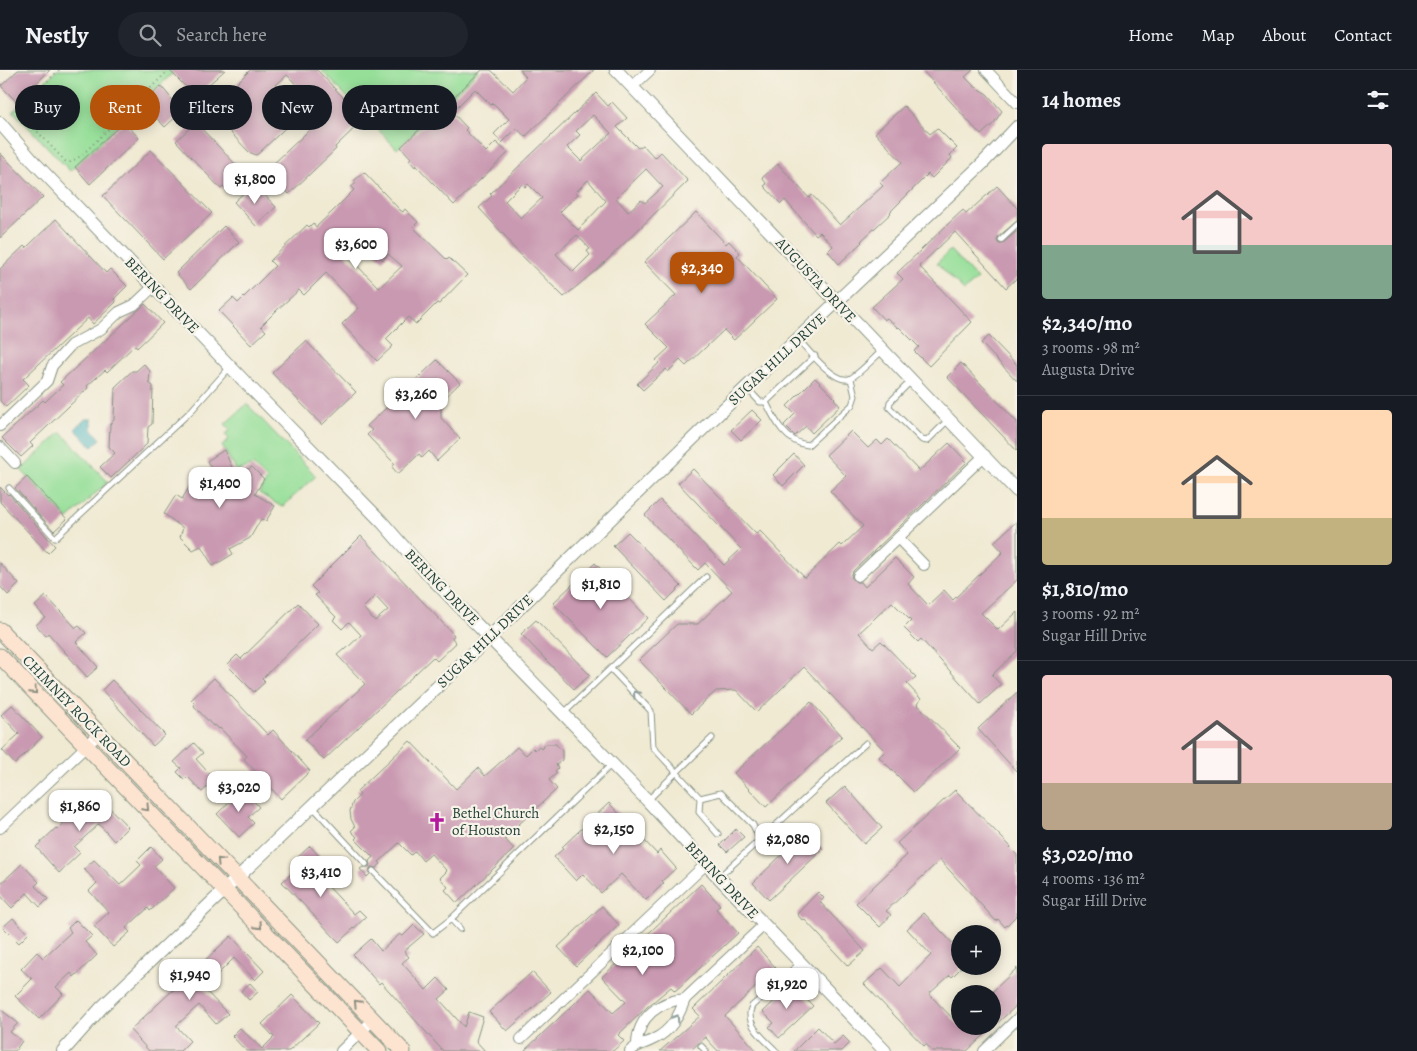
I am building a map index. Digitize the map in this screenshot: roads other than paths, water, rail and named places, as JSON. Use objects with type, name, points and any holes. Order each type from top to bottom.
[{"type":"main road","name":"CHIMNEY ROCK ROAD","points":[[0,630],[403,1051]]},
{"type":"main road","name":"CHIMNEY ROCK ROAD","points":[[0,656],[379,1051]]},
{"type":"street","name":"AUGUSTA DRIVE","points":[[616,70],[1017,491]]},
{"type":"street","points":[[632,87],[650,70]]},
{"type":"street","points":[[986,70],[1017,103]]},
{"type":"street","name":"BERING DRIVE","points":[[0,123],[32,160],[230,367],[331,469],[424,570],[564,713],[885,1051]]},
{"type":"street","name":"SUGAR HILL DRIVE","points":[[63,1051],[102,1007],[490,637],[746,388],[982,164],[1017,127]]},
{"type":"street","points":[[0,426],[46,381],[52,366],[71,345],[101,329],[118,312],[134,305],[154,286]]},
{"type":"street","points":[[0,447],[15,463]]},
{"type":"street","points":[[858,576],[985,456]]},
{"type":"street","points":[[898,538],[924,565]]},
{"type":"street","points":[[0,828],[99,734]]},
{"type":"street","points":[[521,1039],[706,864]]},
{"type":"street","points":[[634,1048],[656,1038],[664,1032],[674,1022],[685,1000],[764,925]]},
{"type":"street","points":[[634,1048],[646,1017],[665,1003],[685,1000]]},
{"type":"street","points":[[984,1051],[1017,1019]]},
{"type":"street","points":[[342,1051],[373,1020]]},
{"type":"lane","points":[[1001,240],[1017,225]]},
{"type":"lane","points":[[798,339],[833,375],[842,379],[850,379],[883,350]]},
{"type":"lane","points":[[746,388],[760,402],[766,402],[815,356]]},
{"type":"lane","points":[[9,488],[56,538],[191,411],[230,367]]},
{"type":"lane","points":[[766,402],[782,430],[798,444],[808,445],[852,405],[855,396],[850,379]]},
{"type":"lane","points":[[912,380],[890,402],[889,407],[922,440],[927,441],[949,419]]},
{"type":"lane","points":[[564,713],[706,577]]},
{"type":"lane","points":[[610,668],[651,711],[653,747],[700,798],[699,812],[718,834]]},
{"type":"lane","points":[[647,800],[712,738]]},
{"type":"lane","points":[[719,877],[866,743]]},
{"type":"lane","points":[[373,871],[433,933],[451,919],[612,764]]},
{"type":"lane","points":[[700,798],[722,793],[753,825],[760,840]]},
{"type":"lane","points":[[312,806],[366,864]]},
{"type":"lane","points":[[451,919],[460,929]]},
{"type":"lane","points":[[776,1051],[752,1024],[750,1012],[752,1006],[800,962]]},
{"type":"lane","points":[[701,1046],[706,1051]]},
{"type":"water","points":[[85,419],[92,419],[92,429],[101,439],[92,447],[75,429]]},
{"type":"place","name":"Bethel Church of Houston","points":[[437,822]]}]
